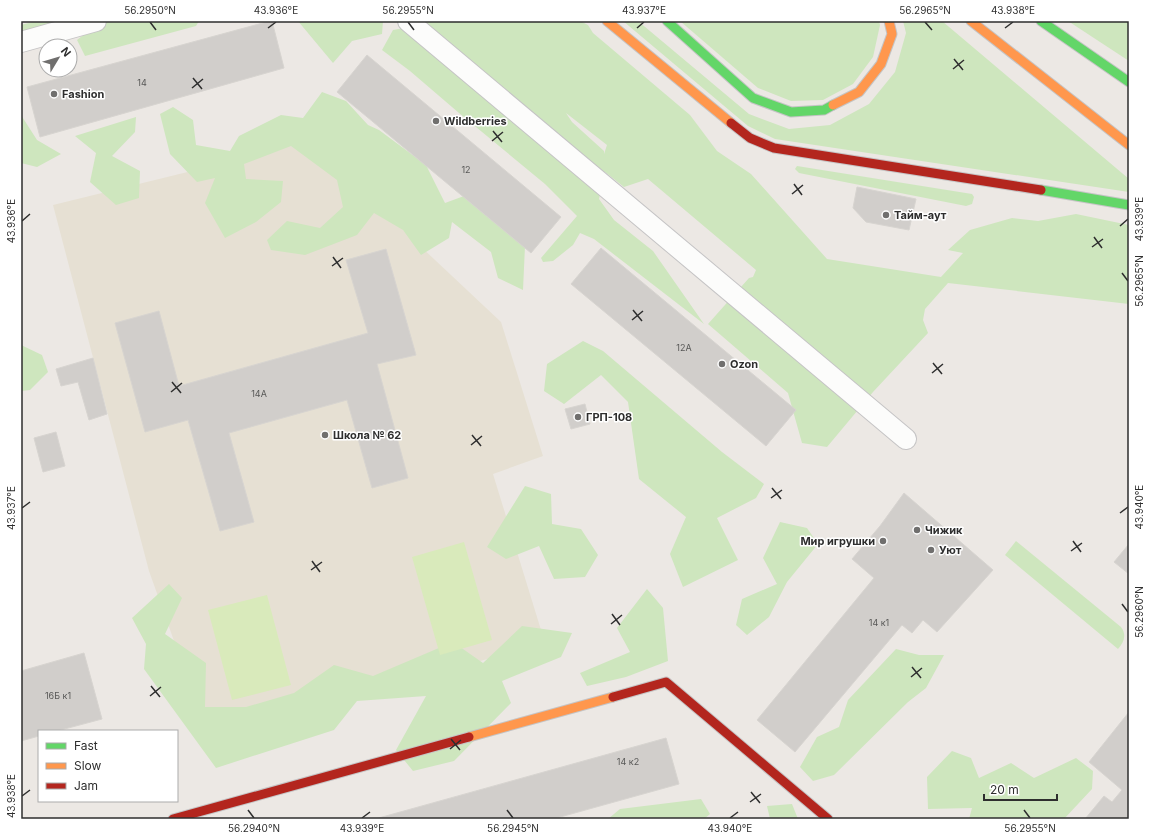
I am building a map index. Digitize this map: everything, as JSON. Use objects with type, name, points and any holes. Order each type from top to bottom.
[{"type":"main road","points":[[607,21],[750,138],[774,148],[1025,187],[1129,205]]},
{"type":"main road","points":[[667,21],[753,98],[791,112],[824,110],[859,92],[881,64],[892,34],[890,21]]},
{"type":"main road","points":[[971,21],[1129,145]]},
{"type":"main road","points":[[1041,21],[1129,82]]},
{"type":"main road","points":[[173,819],[666,682],[828,819]]},
{"type":"street","points":[[21,42],[96,21]]},
{"type":"street","points":[[408,21],[906,439]]},
{"type":"shaded area","name":"Школа № 62","points":[[302,135],[501,322],[543,456],[493,474],[545,643],[208,736],[149,571],[53,205],[212,166]]},
{"type":"green space","points":[[36,21],[67,21],[21,34],[21,25]]},
{"type":"green space","points":[[101,21],[199,21],[196,26],[85,56],[78,39]]},
{"type":"green space","points":[[298,21],[383,21],[382,34],[352,41],[333,63]]},
{"type":"green space","points":[[424,21],[580,21],[588,25],[593,33],[690,115],[717,151],[751,174],[827,259],[941,277],[963,253],[948,250],[970,230],[1012,218],[1038,221],[1076,214],[1129,225],[1129,304],[948,283],[925,309],[923,320],[928,333],[873,392],[827,447],[802,443],[788,393],[708,324],[749,278],[753,277],[756,270],[648,179],[624,187],[605,172],[599,199],[614,220],[653,251],[704,324],[594,239],[580,233],[573,245],[553,261],[543,262],[541,258],[577,216],[545,184],[410,71],[382,50],[393,30],[416,26],[430,26]],"holes":[[[566,113],[607,145],[604,154],[604,151],[572,122]]]},
{"type":"green space","points":[[623,21],[638,21],[749,114],[789,129],[830,125],[869,104],[895,72],[906,33],[903,21],[942,21],[1129,179],[1129,192],[775,139],[748,126]]},
{"type":"green space","points":[[680,21],[879,21],[880,25],[873,57],[853,84],[823,100],[791,101],[758,88]]},
{"type":"green space","points":[[1068,21],[1129,21],[1129,61]]},
{"type":"green space","points":[[322,92],[346,101],[368,125],[379,130],[426,165],[445,203],[464,196],[525,246],[523,290],[498,278],[491,252],[452,222],[449,238],[421,255],[403,230],[374,213],[357,235],[305,255],[271,250],[267,240],[287,221],[320,228],[343,207],[337,180],[291,146],[244,164],[246,179],[283,181],[281,202],[256,222],[225,238],[205,203],[215,178],[197,182],[170,154],[160,114],[173,107],[193,120],[196,145],[230,151],[239,136],[281,115],[303,118]]},
{"type":"green space","points":[[21,115],[37,140],[61,154],[37,167],[21,163]]},
{"type":"green space","points":[[136,117],[135,132],[112,156],[140,171],[139,198],[116,205],[90,182],[96,153],[75,136]]},
{"type":"green space","points":[[797,166],[972,194],[974,197],[972,204],[966,206],[799,173],[795,169]]},
{"type":"green space","points":[[583,341],[603,351],[722,452],[764,484],[756,498],[717,518],[738,560],[683,587],[670,554],[686,517],[639,479],[628,402],[601,375],[564,404],[544,391],[547,364]]},
{"type":"green space","points":[[21,345],[42,355],[48,372],[30,390],[21,391]]},
{"type":"green space","points":[[525,486],[551,494],[552,524],[581,529],[598,555],[585,577],[554,579],[539,546],[506,559],[487,547]]},
{"type":"green space","points":[[780,522],[807,528],[818,544],[787,582],[769,617],[747,635],[736,625],[742,599],[777,584],[763,558]]},
{"type":"green space","points":[[1016,541],[1121,627],[1124,633],[1124,638],[1118,649],[1005,555]]},
{"type":"green space","points":[[464,542],[492,640],[440,655],[412,557]]},
{"type":"green space","points":[[169,584],[182,598],[165,634],[206,663],[205,707],[246,707],[294,693],[334,665],[373,676],[453,642],[483,663],[522,626],[572,633],[561,657],[502,681],[511,703],[454,761],[413,771],[396,750],[426,696],[357,701],[334,730],[216,768],[144,669],[146,644],[132,618]]},
{"type":"green space","points":[[647,589],[663,608],[668,661],[626,677],[587,686],[580,673],[630,652],[617,628]]},
{"type":"green space","points":[[267,595],[291,685],[232,700],[208,610]]},
{"type":"green space","points":[[896,649],[919,655],[944,655],[926,688],[908,702],[834,775],[813,781],[800,767],[817,737],[839,727],[848,700]]},
{"type":"green space","points":[[952,751],[971,758],[979,778],[1011,763],[1034,778],[1076,758],[1093,771],[1092,789],[1064,819],[969,819],[972,808],[928,809],[927,777]]},
{"type":"green space","points":[[701,799],[710,814],[704,819],[608,819],[620,809]]},
{"type":"green space","points":[[792,804],[798,819],[770,819],[767,806]]},
{"type":"building","points":[[270,21],[272,21],[284,68],[40,137],[27,87],[60,78],[78,78],[78,73]]},
{"type":"building","points":[[367,55],[561,217],[531,253],[337,92]]},
{"type":"building","name":"Тайм-аут","points":[[857,187],[916,199],[909,230],[866,222],[853,208]]},
{"type":"building","points":[[601,248],[796,410],[766,446],[571,284]]},
{"type":"building","points":[[386,249],[416,355],[377,364],[408,478],[372,488],[347,400],[229,433],[254,522],[220,531],[188,420],[145,432],[115,323],[159,311],[179,386],[368,333],[346,260]]},
{"type":"building","points":[[93,358],[107,414],[89,420],[78,382],[61,386],[56,369]]},
{"type":"building","name":"ГРП-108","points":[[585,404],[590,424],[571,429],[565,409]]},
{"type":"building","points":[[56,432],[65,466],[43,472],[34,438]]},
{"type":"building","points":[[904,493],[993,570],[937,632],[923,620],[912,633],[902,625],[795,752],[757,720],[874,578],[852,559],[880,526]]},
{"type":"building","points":[[1129,544],[1129,574],[1114,562]]},
{"type":"building","points":[[84,653],[102,719],[61,730],[38,730],[38,736],[21,741],[21,671]]},
{"type":"building","points":[[1129,712],[1129,819],[1085,819],[1104,796],[1112,802],[1122,790],[1089,762]]},
{"type":"building","points":[[666,738],[679,784],[553,819],[375,819]]},
{"type":"traffic: fast","points":[[667,21],[753,98],[791,112],[824,110],[833,105]]},
{"type":"traffic: fast","points":[[1041,21],[1129,82]]},
{"type":"traffic: fast","points":[[1041,190],[1129,205]]},
{"type":"traffic: slow","points":[[607,21],[731,123]]},
{"type":"traffic: slow","points":[[833,105],[859,92],[881,64],[892,34],[889,21]]},
{"type":"traffic: slow","points":[[971,21],[1129,145]]},
{"type":"traffic: slow","points":[[469,737],[613,697]]},
{"type":"traffic: jam","points":[[731,123],[750,138],[774,148],[1041,190]]},
{"type":"traffic: jam","points":[[613,697],[666,682],[828,819]]},
{"type":"traffic: jam","points":[[173,819],[469,737]]},
{"type":"place","name":"Fashion","points":[[54,94]]},
{"type":"place","name":"Wildberries","points":[[436,121]]},
{"type":"place","name":"Тайм-аут","points":[[886,215]]},
{"type":"place","name":"Ozon","points":[[722,364]]},
{"type":"place","name":"ГРП-108","points":[[578,417]]},
{"type":"place","name":"Школа № 62","points":[[325,435]]},
{"type":"place","name":"Чижик","points":[[917,530]]},
{"type":"place","name":"Мир игрушки","points":[[883,541]]},
{"type":"place","name":"Уют","points":[[931,550]]}]
